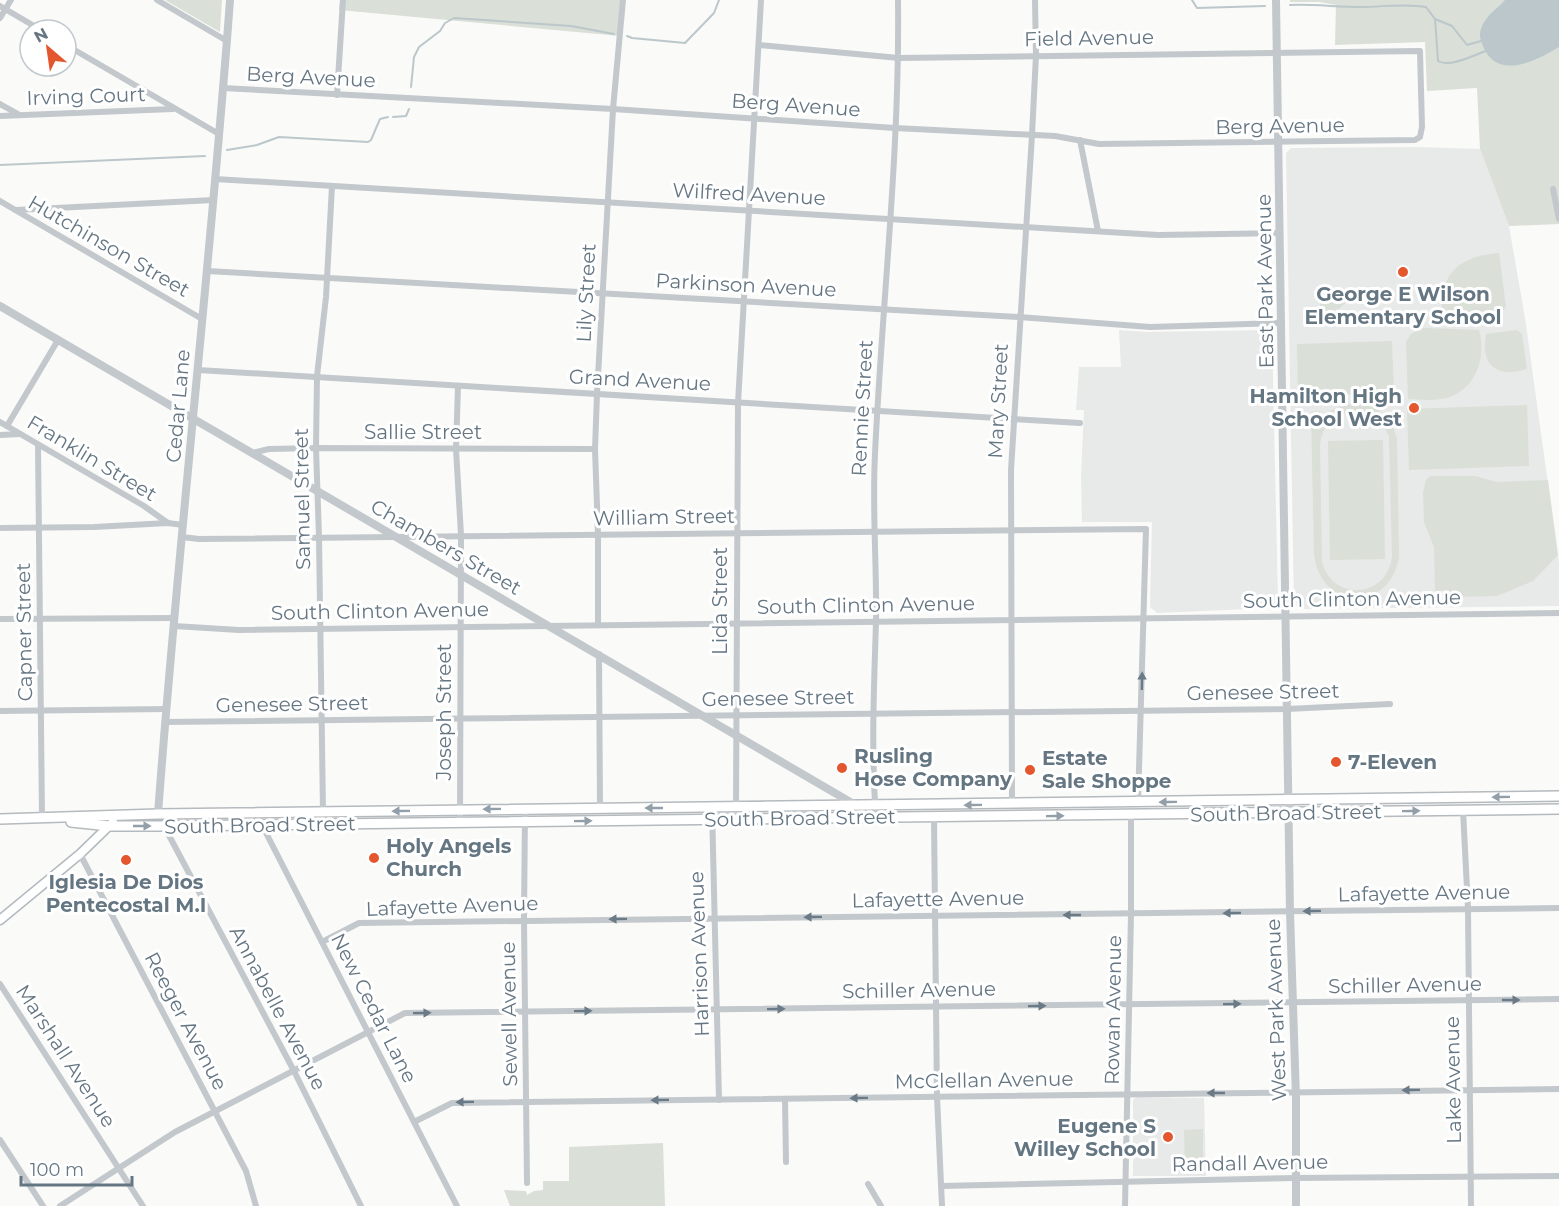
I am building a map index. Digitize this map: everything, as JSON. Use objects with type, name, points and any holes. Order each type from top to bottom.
[{"type":"main road","name":"South Broad Street","points":[[0,819],[158,814],[1559,796]]},
{"type":"main road","name":"South Broad Street","points":[[42,818],[109,826],[164,826],[1559,809]]},
{"type":"main road","points":[[0,920],[80,854],[119,815]]},
{"type":"street","points":[[0,18],[3,7],[11,0]]},
{"type":"street","points":[[157,0],[227,41]]},
{"type":"street","name":"Cedar Lane","points":[[158,814],[230,0]]},
{"type":"street","points":[[337,95],[343,0]]},
{"type":"street","name":"Lily Street","points":[[598,625],[595,449],[597,394],[623,0]]},
{"type":"street","name":"Lida Street","points":[[736,807],[738,403],[761,0]]},
{"type":"street","name":"Rennie Street","points":[[876,818],[872,713],[876,622],[875,456],[899,58],[898,0]]},
{"type":"street","name":"Mary Street","points":[[1012,804],[1011,470],[1032,135],[1036,56],[1035,0]]},
{"type":"street","name":"East Park Avenue","points":[[1276,0],[1290,814]]},
{"type":"street","points":[[3,7],[21,18]]},
{"type":"street","name":"Field Avenue","points":[[759,45],[899,58],[1276,51],[1420,51]]},
{"type":"street","name":"Berg Avenue","points":[[223,88],[1032,135],[1099,144],[1415,140],[1420,137],[1420,51]]},
{"type":"street","points":[[78,52],[219,134]]},
{"type":"street","points":[[0,104],[19,115]]},
{"type":"street","name":"Irving Court","points":[[0,116],[174,109]]},
{"type":"street","points":[[1080,140],[1098,231]]},
{"type":"street","name":"Wilfred Avenue","points":[[215,179],[1158,235],[1280,233]]},
{"type":"street","name":"Samuel Street","points":[[323,812],[319,537],[316,491],[317,376],[327,276],[332,186]]},
{"type":"street","points":[[1553,189],[1559,219]]},
{"type":"street","points":[[15,210],[214,200]]},
{"type":"street","name":"Hutchinson Street","points":[[0,201],[202,319]]},
{"type":"street","name":"Parkinson Avenue","points":[[207,271],[1019,317],[1150,327],[1282,323]]},
{"type":"street","name":"Chambers Street","points":[[0,306],[736,734],[876,818]]},
{"type":"street","points":[[7,426],[58,340]]},
{"type":"street","name":"Grand Avenue","points":[[198,370],[1080,423]]},
{"type":"street","name":"Joseph Street","points":[[458,386],[456,449],[461,574],[460,823]]},
{"type":"street","name":"Franklin Street","points":[[0,422],[144,506],[168,523]]},
{"type":"street","points":[[0,435],[21,434]]},
{"type":"street","name":"Capner Street","points":[[39,445],[42,818]]},
{"type":"street","name":"Sallie Street","points":[[251,454],[269,449],[316,448],[595,449]]},
{"type":"street","points":[[0,528],[168,523],[183,525]]},
{"type":"street","name":"William Street","points":[[182,537],[199,539],[1146,529],[1144,618]]},
{"type":"street","name":"South Clinton Avenue","points":[[0,619],[174,622],[227,630],[1559,613]]},
{"type":"street","points":[[1138,803],[1144,618]]},
{"type":"street","points":[[599,654],[600,808]]},
{"type":"street","name":"Genesee Street","points":[[165,722],[1287,709],[1390,704]]},
{"type":"street","points":[[0,711],[167,709]]},
{"type":"street","points":[[898,806],[898,818]]},
{"type":"street","name":"Harrison Avenue","points":[[712,807],[719,1100]]},
{"type":"street","name":"Sewell Avenue","points":[[525,809],[527,1183]]},
{"type":"street","name":"Lake Avenue","points":[[1463,810],[1468,909],[1471,1206]]},
{"type":"street","name":"West Park Avenue","points":[[1290,814],[1296,1206]]},
{"type":"street","name":"Rowan Avenue","points":[[1125,1206],[1131,815]]},
{"type":"street","points":[[934,817],[937,1098],[942,1206]]},
{"type":"street","name":"New Cedar Lane","points":[[262,825],[457,1206]]},
{"type":"street","name":"Annabelle Avenue","points":[[164,826],[294,1071],[361,1206]]},
{"type":"street","name":"Reeger Avenue","points":[[80,854],[246,1171],[256,1206]]},
{"type":"street","name":"Lafayette Avenue","points":[[322,942],[359,924],[1559,908]]},
{"type":"street","name":"Marshall Avenue","points":[[0,984],[143,1206]]},
{"type":"street","name":"Schiller Avenue","points":[[60,1206],[176,1132],[405,1013],[1559,999]]},
{"type":"street","name":"McClellan Avenue","points":[[414,1122],[452,1103],[1559,1089]]},
{"type":"street","points":[[785,1099],[786,1162]]},
{"type":"street","points":[[0,1140],[43,1206]]},
{"type":"street","name":"Randall Avenue","points":[[941,1186],[1295,1178],[1559,1176]]},
{"type":"street","points":[[868,1184],[881,1206]]},
{"type":"shaded area","points":[[165,0],[222,0],[220,32]]},
{"type":"shaded area","points":[[340,0],[623,0],[620,36],[339,10]]},
{"type":"shaded area","points":[[1290,0],[1559,0],[1559,224],[1509,226],[1480,149],[1477,88],[1427,91],[1425,42],[1335,45],[1336,5],[1319,2],[1290,2]]},
{"type":"shaded area","points":[[1505,0],[1559,0],[1559,47],[1539,58],[1518,65],[1498,63],[1489,57],[1481,40],[1481,30],[1488,17]]},
{"type":"shaded area","name":"Hamilton High School West","points":[[1291,148],[1480,149],[1509,226],[1525,318],[1559,563],[1559,606],[1300,609],[1294,604],[1286,153]]},
{"type":"shaded area","points":[[1499,253],[1506,307],[1502,312],[1442,315],[1444,288],[1454,270],[1473,258]]},
{"type":"shaded area","points":[[1338,289],[1348,300],[1339,309],[1322,312],[1321,300],[1330,297]]},
{"type":"shaded area","points":[[1423,328],[1479,330],[1481,349],[1478,369],[1460,392],[1450,397],[1435,400],[1408,399],[1406,342],[1411,334]]},
{"type":"shaded area","name":"Hamilton High School West","points":[[1119,330],[1147,332],[1270,330],[1272,332],[1278,600],[1274,608],[1157,613],[1150,607],[1152,522],[1082,522],[1081,476],[1084,410],[1076,410],[1079,367],[1121,367]]},
{"type":"shaded area","points":[[1517,330],[1522,334],[1527,369],[1507,372],[1493,367],[1488,362],[1486,354],[1486,334]]},
{"type":"shaded area","points":[[1392,341],[1394,393],[1298,396],[1297,344]]},
{"type":"shaded area","points":[[1353,403],[1376,409],[1387,418],[1397,439],[1399,557],[1393,576],[1382,589],[1369,596],[1354,598],[1340,594],[1327,585],[1318,571],[1314,551],[1311,412],[1320,411],[1320,421],[1332,410]],"holes":[[[1350,411],[1373,416],[1381,423],[1389,436],[1392,556],[1388,570],[1381,580],[1371,587],[1360,590],[1348,589],[1337,584],[1328,575],[1322,562],[1320,446],[1323,431],[1337,416]]]},
{"type":"shaded area","points":[[1527,405],[1529,466],[1409,470],[1407,409]]},
{"type":"shaded area","points":[[1383,440],[1385,559],[1330,560],[1328,441]]},
{"type":"shaded area","points":[[1430,476],[1475,476],[1497,482],[1548,480],[1558,555],[1533,581],[1497,596],[1449,597],[1449,590],[1435,591],[1434,547],[1424,522],[1423,492],[1426,480]]},
{"type":"shaded area","name":"Eugene S Willey School","points":[[1136,1097],[1204,1098],[1206,1176],[1133,1176],[1133,1100]]},
{"type":"shaded area","points":[[1203,1129],[1203,1169],[1185,1169],[1184,1130]]},
{"type":"shaded area","points":[[663,1143],[665,1206],[510,1206],[504,1190],[526,1191],[527,1195],[543,1190],[543,1181],[569,1181],[569,1147]]},
{"type":"waterway","points":[[627,36],[685,43],[714,13],[719,0]]},
{"type":"waterway","points":[[1192,0],[1197,8],[1265,6]]},
{"type":"waterway","points":[[1290,5],[1426,7],[1435,19],[1438,61],[1455,62],[1486,51]]},
{"type":"waterway","points":[[411,87],[414,57],[419,47],[440,31],[445,23],[454,18],[571,26],[614,34]]},
{"type":"waterway","points":[[1435,19],[1452,26],[1467,45],[1481,41]]},
{"type":"waterway","points":[[393,117],[406,116],[409,109]]},
{"type":"waterway","points":[[227,150],[257,145],[279,137],[368,142],[380,119],[388,117]]},
{"type":"waterway","points":[[0,165],[205,156]]},
{"type":"place","name":"George E Wilson Elementary School","points":[[1403,272]]},
{"type":"place","name":"Hamilton High School West","points":[[1414,408]]},
{"type":"place","name":"7-Eleven","points":[[1336,762]]},
{"type":"place","name":"Rusling Hose Company","points":[[842,768]]},
{"type":"place","name":"Estate Sale Shoppe","points":[[1030,770]]},
{"type":"place","name":"Holy Angels Church","points":[[374,858]]},
{"type":"place","name":"Iglesia De Dios Pentecostal M.I","points":[[126,860]]},
{"type":"place","name":"Eugene S Willey School","points":[[1168,1137]]}]
